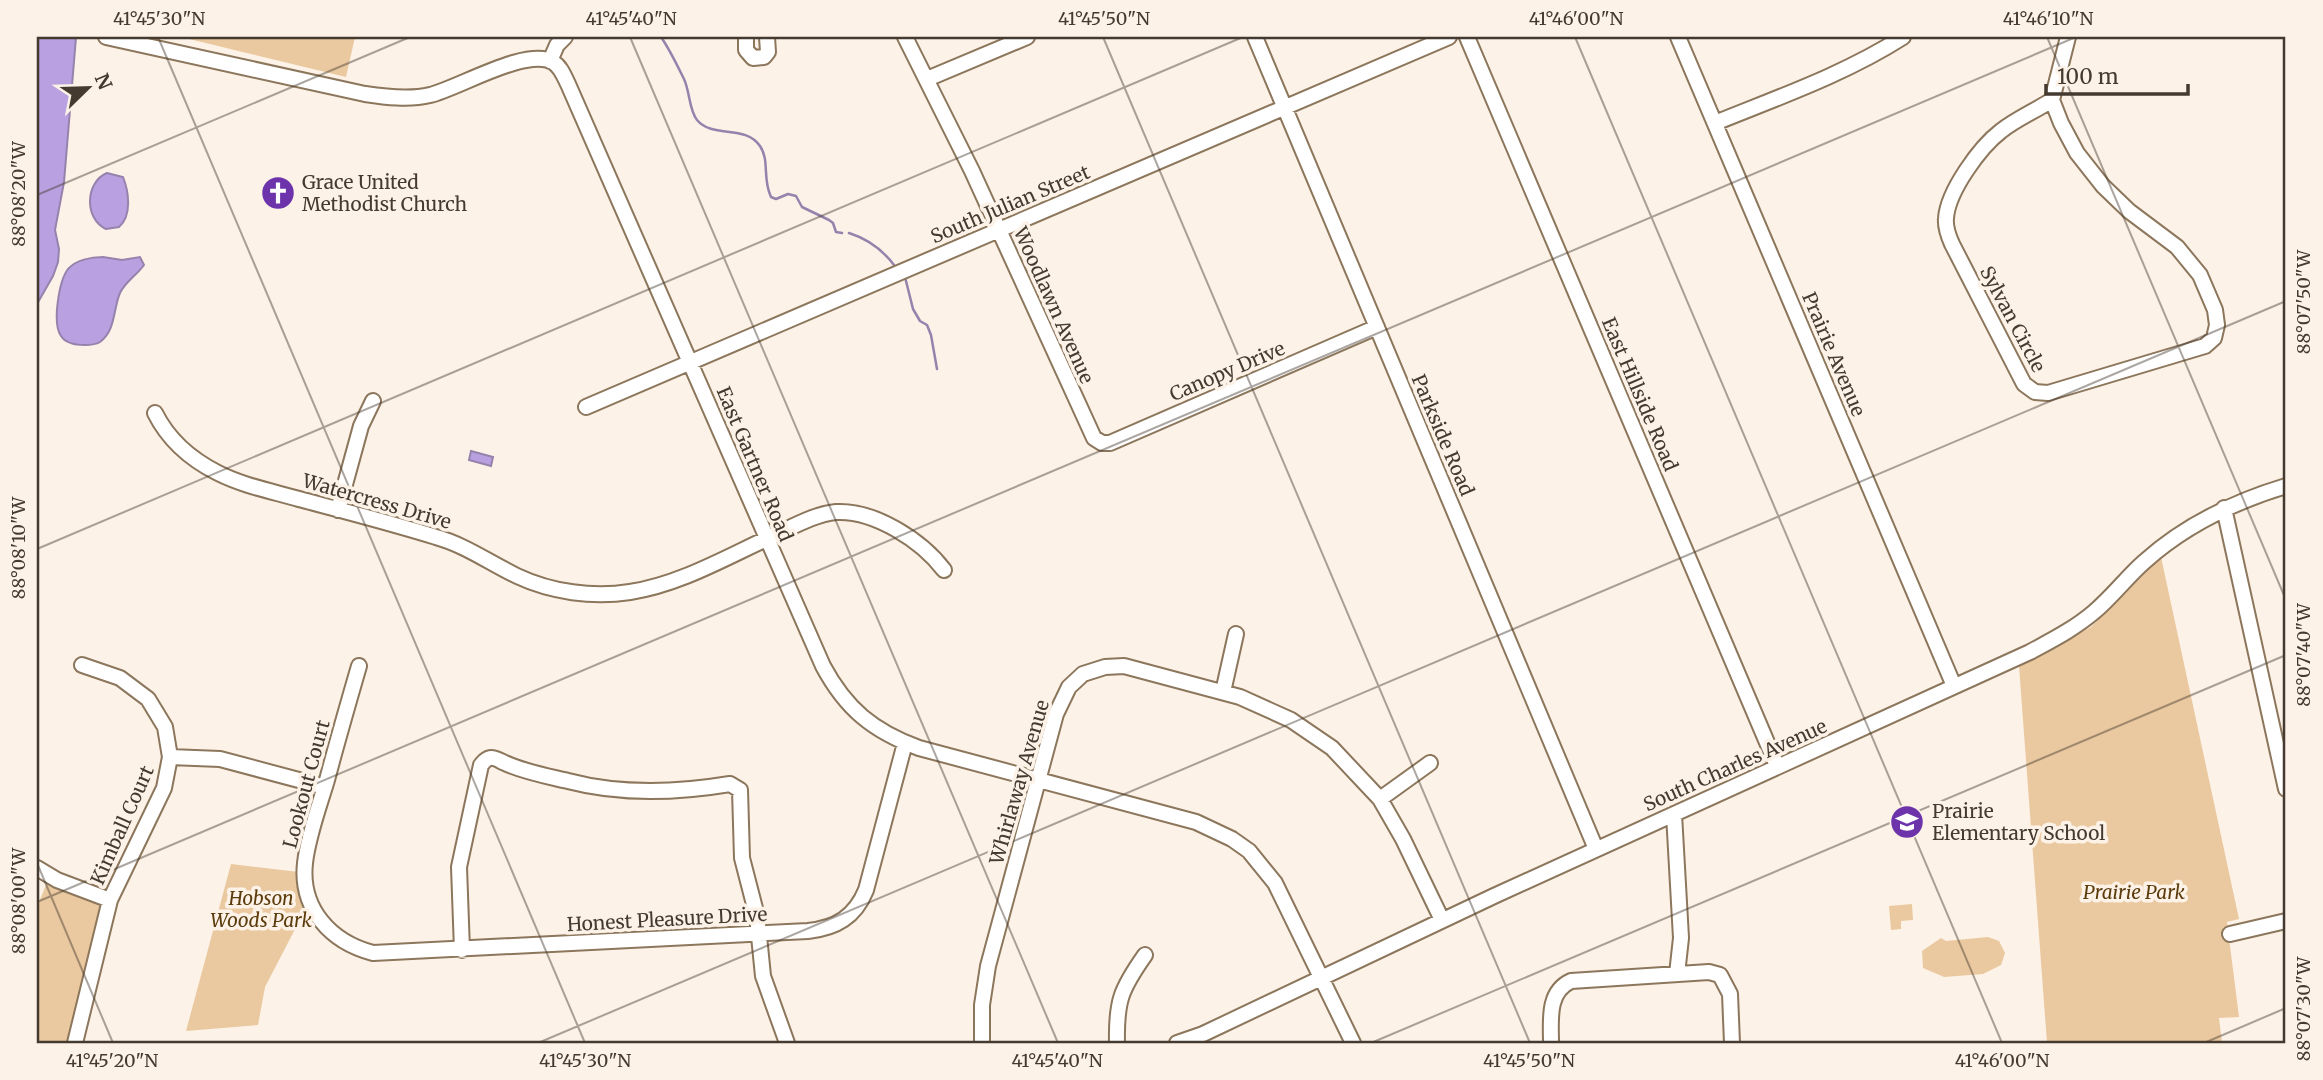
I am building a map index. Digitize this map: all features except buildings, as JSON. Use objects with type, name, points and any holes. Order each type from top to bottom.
[{"type":"street","points":[[106,37],[365,94],[397,97],[426,96],[442,92],[522,61],[550,61],[557,45],[565,37]]},
{"type":"street","points":[[746,37],[748,55],[758,59],[768,52],[767,37]]},
{"type":"street","name":"Woodlawn Avenue","points":[[905,37],[998,228],[1094,438]]},
{"type":"street","points":[[926,79],[1027,37]]},
{"type":"street","name":"Parkside Road","points":[[1255,37],[1596,849]]},
{"type":"street","name":"South Julian Street","points":[[586,407],[1448,37]]},
{"type":"street","name":"East Hillside Road","points":[[1467,37],[1777,766]]},
{"type":"street","name":"Prairie Avenue","points":[[1678,37],[1954,686]]},
{"type":"street","points":[[1715,123],[1839,73],[1872,57],[1903,37]]},
{"type":"street","points":[[2052,100],[2068,37]]},
{"type":"street","name":"East Gartner Road","points":[[550,61],[561,70],[568,84],[766,539],[831,681],[865,720],[879,731],[905,743],[1196,822],[1232,839],[1256,859],[1275,883],[1353,1043]]},
{"type":"street","name":"Sylvan Circle","points":[[2052,100],[2077,153],[2103,186],[2129,211],[2177,247],[2192,262],[2209,292],[2217,318],[2214,338],[2204,346],[2048,393],[2035,392],[2024,384],[1952,244],[1945,220],[1947,208],[1965,174],[1989,142],[2002,130],[2052,100]]},
{"type":"street","name":"Canopy Drive","points":[[1094,438],[1102,443],[1110,443],[1377,327]]},
{"type":"street","points":[[338,510],[361,425],[373,401]]},
{"type":"street","name":"Watercress Drive","points":[[155,412],[164,431],[183,451],[217,473],[249,485],[440,538],[534,583],[554,589],[593,594],[629,592],[661,585],[818,516],[849,512],[878,521],[914,541],[933,555],[944,570]]},
{"type":"street","name":"South Charles Avenue","points":[[1177,1043],[1203,1034],[1442,920],[2029,652],[2073,628],[2094,612],[2144,561],[2196,523],[2224,508],[2286,486]]},
{"type":"street","points":[[2224,508],[2286,789]]},
{"type":"street","points":[[1223,692],[1236,634]]},
{"type":"street","name":"Kimball Court","points":[[75,1043],[110,900],[164,788],[170,757],[165,727],[148,699],[120,678],[82,665]]},
{"type":"street","name":"Lookout Court","points":[[315,913],[306,890],[305,863],[359,666]]},
{"type":"street","name":"Whirlaway Avenue","points":[[982,1043],[982,1005],[988,966],[1061,700],[1069,687],[1083,674],[1105,667],[1124,666],[1223,692],[1268,708],[1314,735],[1346,761],[1380,799],[1403,839],[1442,920]]},
{"type":"street","name":"Honest Pleasure Drive","points":[[315,913],[338,939],[373,953],[824,929],[838,924],[857,907],[866,890],[905,743]]},
{"type":"street","points":[[170,757],[228,761],[325,787]]},
{"type":"street","points":[[462,950],[459,879],[462,845],[481,765],[490,758],[585,786],[614,791],[730,784],[740,790],[742,858],[757,916],[763,976],[787,1043]]},
{"type":"street","points":[[1380,799],[1430,763]]},
{"type":"street","points":[[1674,814],[1681,938],[1677,974]]},
{"type":"street","points":[[37,868],[69,885],[110,900]]},
{"type":"street","points":[[2230,934],[2286,921]]},
{"type":"street","points":[[1117,1043],[1119,1000],[1128,979],[1145,955]]},
{"type":"street","points":[[1550,1043],[1554,997],[1563,985],[1571,981],[1709,972],[1720,975],[1730,994],[1732,1043]]},
{"type":"green space","points":[[181,37],[355,37],[346,77]]},
{"type":"green space","name":"Prairie Park","points":[[2161,557],[2239,919],[2227,922],[2239,1017],[2219,1018],[2222,1043],[2047,1043],[2019,666],[2091,627]]},
{"type":"green space","name":"Hobson Woods Park","points":[[231,864],[299,872],[306,908],[265,987],[258,1025],[186,1031]]},
{"type":"green space","points":[[48,880],[97,902],[100,906],[70,1043],[37,1043],[37,907]]},
{"type":"green space","points":[[1912,904],[1913,920],[1901,921],[1901,929],[1891,930],[1889,906]]},
{"type":"green space","points":[[1988,937],[1999,941],[2005,953],[2001,965],[1983,974],[1944,977],[1923,968],[1922,951],[1941,938],[1946,941]]},
{"type":"shaded area","points":[[37,37],[76,37],[64,182],[55,230],[59,249],[58,262],[37,304]]},
{"type":"shaded area","points":[[107,173],[123,177],[128,210],[119,227],[106,229],[94,217],[90,201],[94,184]]},
{"type":"shaded area","points":[[103,257],[122,260],[140,257],[144,265],[120,293],[112,325],[105,337],[92,345],[68,342],[61,336],[57,322],[58,302],[65,275],[71,266],[79,261]]},
{"type":"shaded area","points":[[471,451],[493,457],[491,466],[469,460]]},
{"type":"waterway","points":[[661,37],[684,79],[697,120],[711,129],[738,133],[754,139],[763,152],[771,197],[776,199],[788,194],[796,196],[802,207],[829,220],[836,232],[842,233]]},
{"type":"waterway","points":[[849,233],[874,245],[894,265]]},
{"type":"waterway","points":[[905,277],[913,309],[920,321],[927,325],[931,335],[937,369]]},
{"type":"place","name":"Grace United Methodist Church","points":[[278,193]]},
{"type":"place","name":"Prairie Elementary School","points":[[1907,822]]}]
